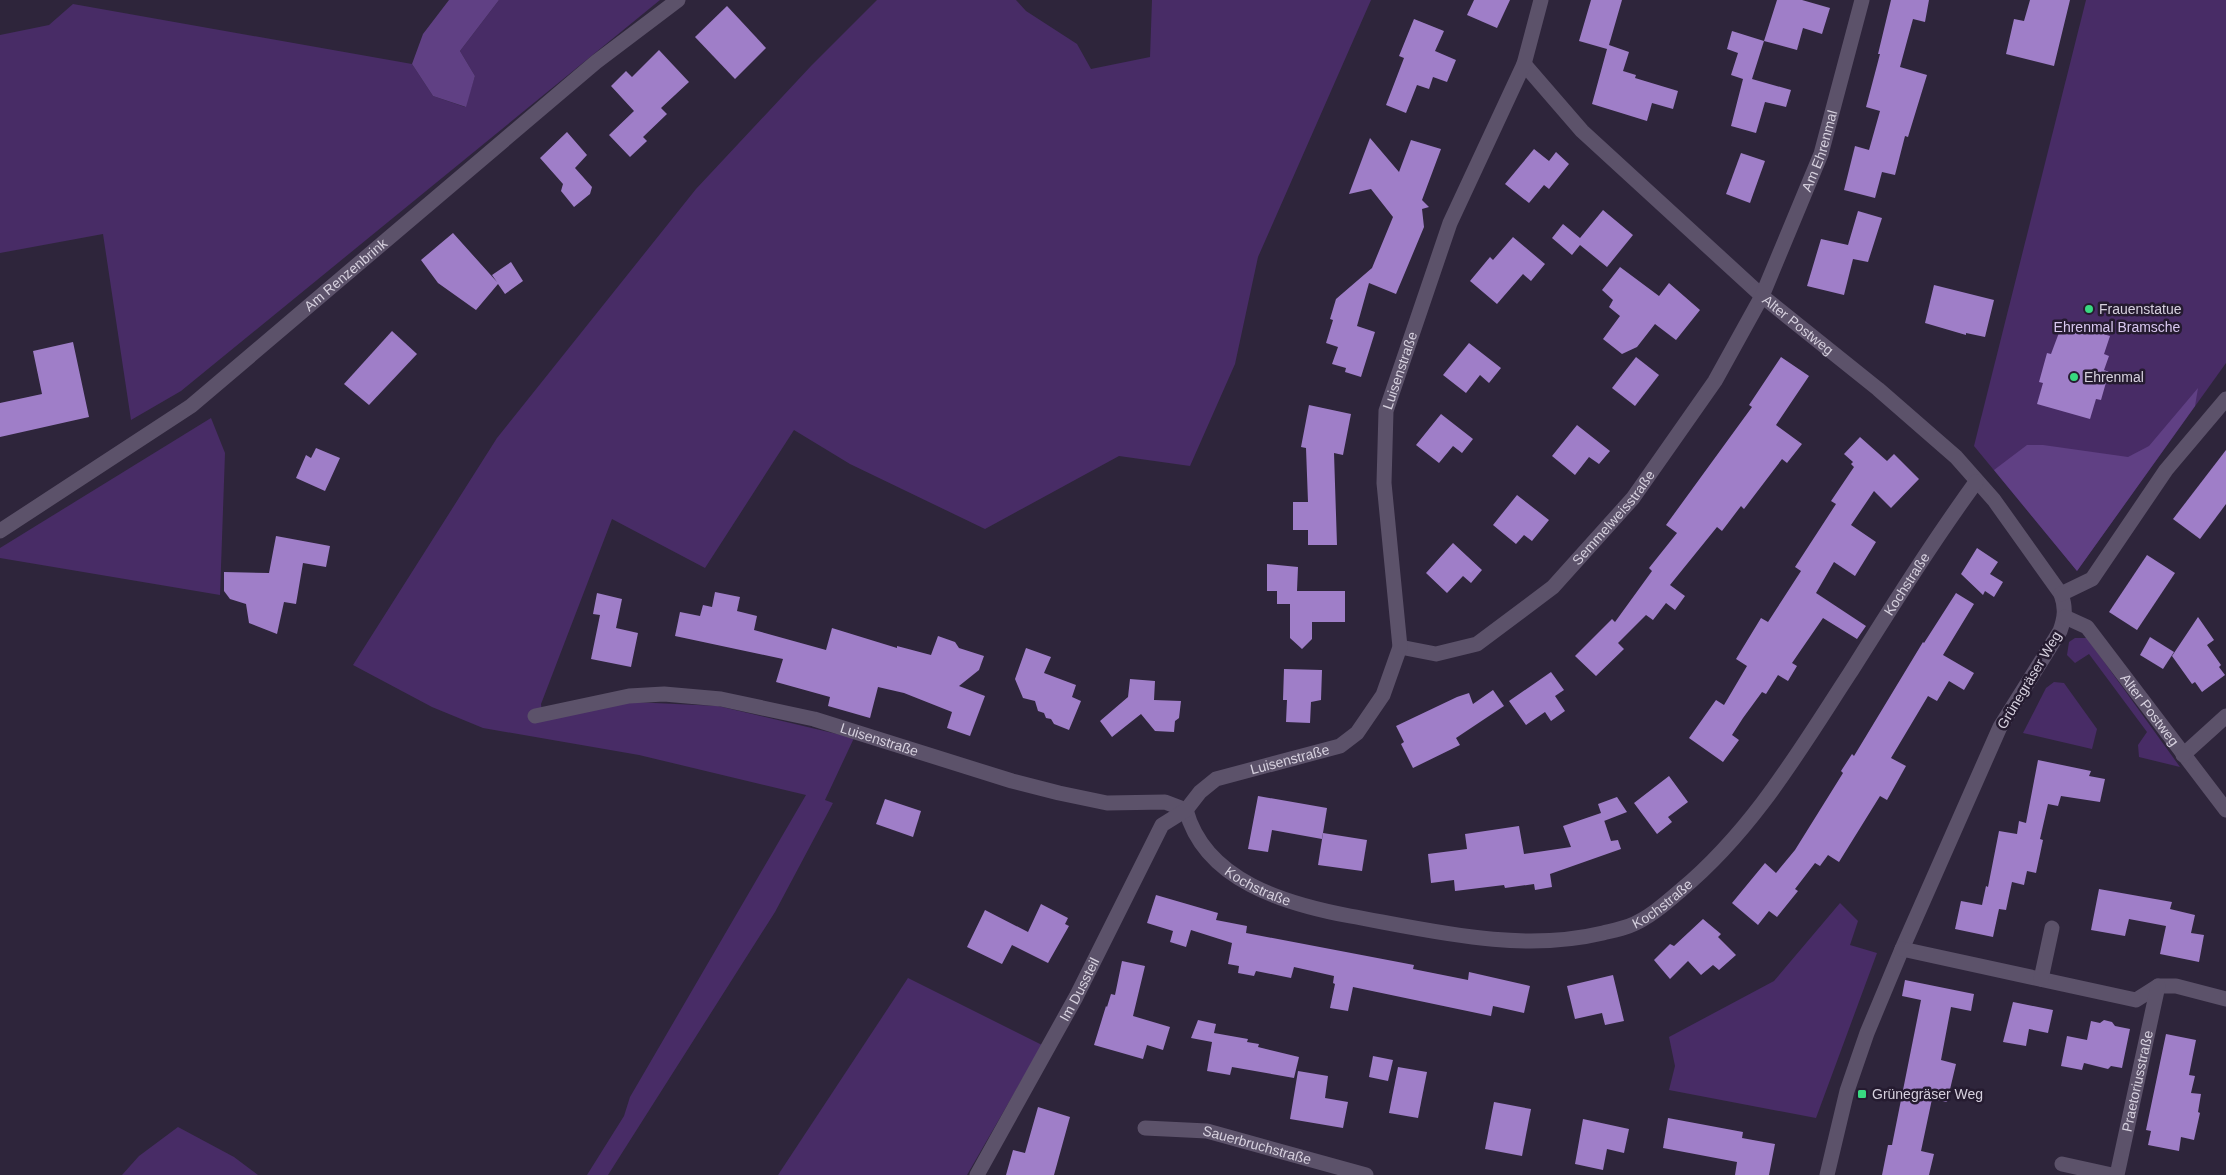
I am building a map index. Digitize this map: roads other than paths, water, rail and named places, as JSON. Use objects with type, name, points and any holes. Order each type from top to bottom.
[{"type":"street","name":"Am Renzenbrink","points":[[0,531],[191,406],[596,62],[678,0]]},
{"type":"street","name":"Luisenstraße","points":[[535,716],[629,696],[664,694],[721,699],[814,719],[1012,781],[1059,793],[1107,803],[1165,802],[1186,810],[1200,792],[1216,779],[1340,746],[1357,733],[1383,695],[1400,648],[1384,483],[1386,411],[1450,223],[1524,64],[1540,0]]},
{"type":"street","name":"Am Ehrenmal","points":[[1762,296],[1821,154],[1862,0]]},
{"type":"street","name":"Alter Postweg","points":[[1524,64],[1582,131],[1762,296],[1878,389],[1956,457],[1976,482],[1994,500],[2061,594]]},
{"type":"street","name":"Semmelweisstraße","points":[[1400,648],[1436,654],[1477,644],[1553,587],[1632,498],[1715,381],[1762,296]]},
{"type":"street","points":[[2061,594],[2092,579],[2166,470],[2226,398]]},
{"type":"street","name":"Kochstraße","points":[[1186,810],[1191,826],[1214,859],[1247,884],[1281,899],[1337,914],[1498,940],[1537,942],[1580,938],[1630,926],[1664,905],[1695,879],[1738,837],[1784,775],[1944,527],[1976,482]]},
{"type":"street","name":"Grünegräser Weg","points":[[1827,1175],[1847,1091],[1867,1033],[2000,727],[2060,631],[2065,617],[2065,606],[2061,594]]},
{"type":"street","name":"Alter Postweg","points":[[2065,617],[2087,627],[2158,719],[2182,755],[2226,810]]},
{"type":"street","points":[[2182,755],[2226,716]]},
{"type":"street","name":"Im Dussteil","points":[[976,1175],[1076,997],[1162,825],[1186,810]]},
{"type":"street","points":[[2041,979],[2052,928]]},
{"type":"street","points":[[1902,949],[2136,1000],[2158,986],[2176,986],[2226,999]]},
{"type":"street","name":"Praetoriusstraße","points":[[2117,1175],[2158,986]]},
{"type":"street","name":"Sauerbruchstraße","points":[[1145,1128],[1207,1130],[1366,1175]]},
{"type":"street","points":[[2062,1164],[2112,1175]]},
{"type":"place","name":"Frauenstatue","points":[[2089,309]]},
{"type":"place","name":"Ehrenmal","points":[[2074,377]]},
{"type":"place","name":"Grünegräser Weg","points":[[1862,1094]]},
{"type":"park label","name":"Ehrenmal Bramsche","points":[[2117,327]]}]
